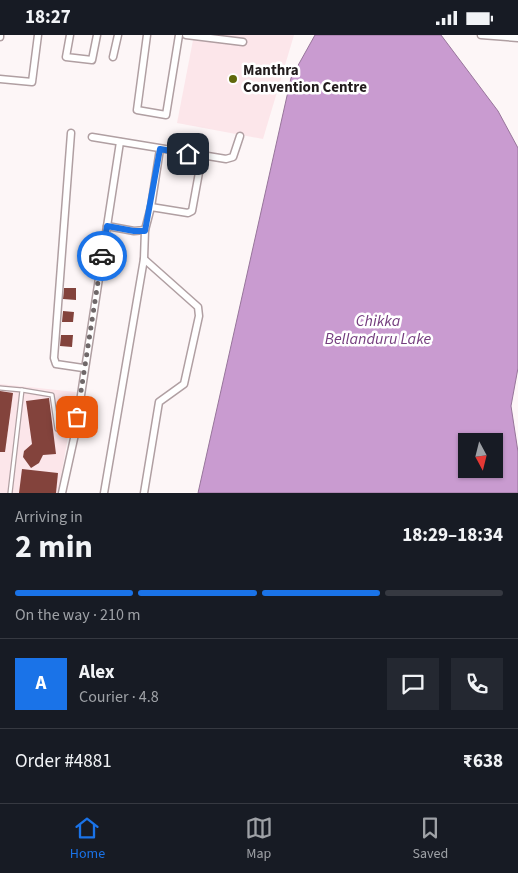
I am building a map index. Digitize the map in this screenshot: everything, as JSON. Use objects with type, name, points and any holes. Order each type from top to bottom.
[{"type":"street","points":[[0,79],[32,82],[38,35]]},
{"type":"street","points":[[70,35],[66,57],[86,61],[92,60],[97,35]]},
{"type":"street","points":[[113,57],[118,35]]},
{"type":"street","points":[[147,35],[137,110],[166,115],[179,35]]},
{"type":"street","points":[[186,35],[243,42]]},
{"type":"street","points":[[481,35],[518,38]]},
{"type":"street","points":[[71,133],[54,358],[56,364],[83,368]]},
{"type":"street","points":[[92,137],[226,159],[233,157],[240,137]]},
{"type":"street","points":[[62,493],[74,433],[120,142]]},
{"type":"street","points":[[104,493],[144,259],[145,231],[151,207],[160,149]]},
{"type":"street","points":[[151,207],[188,213],[192,211],[202,156]]},
{"type":"street","points":[[107,226],[145,231]]},
{"type":"street","points":[[144,259],[198,307],[199,316],[184,384],[160,402],[144,493]]},
{"type":"lane","points":[[0,388],[52,395],[57,429]]},
{"type":"lane","points":[[10,493],[22,390]]},
{"type":"shaded area","name":"Manthra Convention Centre","points":[[194,35],[294,35],[263,139],[177,123]]},
{"type":"shaded area","points":[[0,384],[76,392],[58,493],[0,493]]},
{"type":"water","name":"Chikka Bellanduru Lake","points":[[315,35],[441,35],[498,111],[518,148],[518,368],[511,406],[518,452],[518,493],[198,493],[291,78]]},
{"type":"building","points":[[64,288],[76,288],[76,300],[63,299]]},
{"type":"building","points":[[63,311],[74,312],[73,322],[62,322]]},
{"type":"building","points":[[61,335],[73,335],[72,347],[60,346]]},
{"type":"building","points":[[0,391],[13,393],[5,452],[0,452]]},
{"type":"building","points":[[49,398],[56,454],[43,455],[39,463],[31,468],[23,457],[24,451],[32,444],[26,401]]},
{"type":"building","points":[[22,469],[58,473],[56,493],[19,493]]},
{"type":"way so far","points":[[77,417],[83,368],[102,256]]},
{"type":"place","name":"Manthra Convention Centre","points":[[233,79]]},
{"type":"route","points":[[102,256],[107,226],[145,231],[151,207],[160,149],[188,154]]}]
